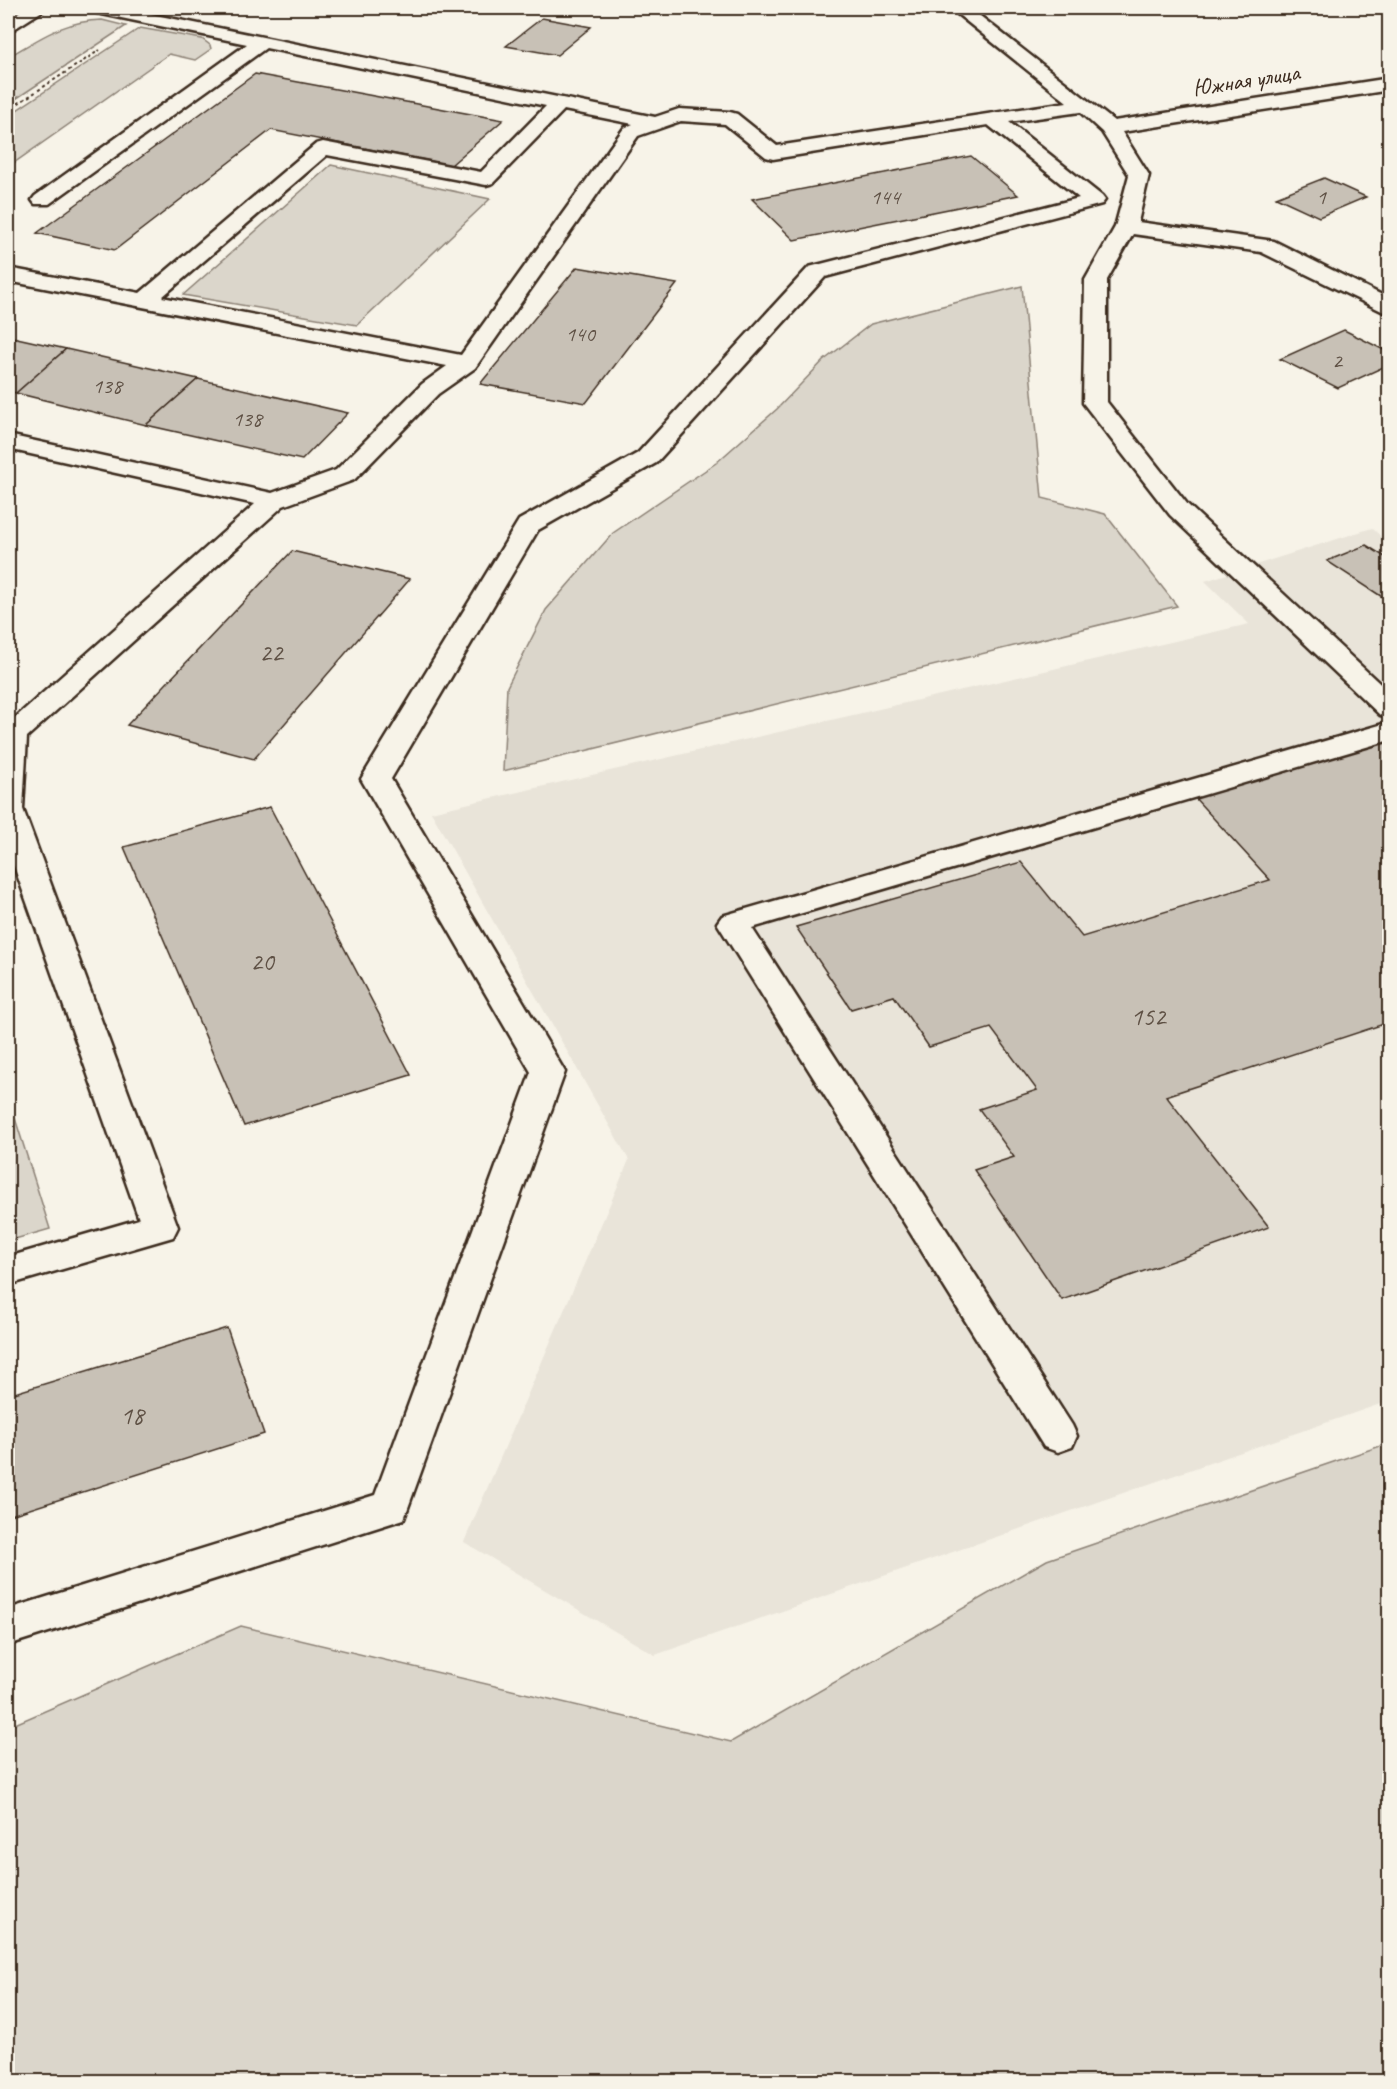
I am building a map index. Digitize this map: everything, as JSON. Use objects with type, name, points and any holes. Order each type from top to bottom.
[{"type":"street","points":[[8,25],[38,8]]},
{"type":"street","points":[[97,8],[462,81],[559,104],[655,123]]},
{"type":"street","points":[[959,8],[1110,128],[1139,174],[1126,227],[1096,280],[1095,403],[1179,510],[1389,709]]},
{"type":"street","points":[[42,200],[264,41]]},
{"type":"street","name":"Южная улица","points":[[1110,128],[1389,84]]},
{"type":"street","points":[[145,300],[323,147],[486,179],[559,104]]},
{"type":"street","points":[[8,1271],[160,1227],[8,809],[13,734],[274,501],[345,475],[430,389],[467,363],[631,132],[679,115],[730,118],[773,153],[992,118],[1084,106]]},
{"type":"street","points":[[8,1627],[390,1507],[548,1072],[376,779],[528,525],[647,458],[817,272],[1095,200],[992,118]]},
{"type":"street","points":[[1126,227],[1266,246],[1389,308]]},
{"type":"street","points":[[8,274],[467,363]]},
{"type":"street","points":[[8,442],[274,501]]},
{"type":"street","points":[[1058,1436],[733,923],[1389,730]]},
{"type":"path","points":[[8,110],[146,19]]},
{"type":"shaded area","points":[[102,20],[126,26],[8,104],[8,57],[64,27]]},
{"type":"shaded area","points":[[140,28],[202,39],[210,45],[211,49],[195,60],[169,54],[8,167],[8,116]]},
{"type":"shaded area","points":[[331,165],[490,199],[357,325],[183,295]]},
{"type":"shaded area","points":[[1022,286],[1042,498],[1105,514],[1177,606],[503,771],[507,687],[546,610],[613,533],[716,463],[777,409],[823,361],[871,324]]},
{"type":"shaded area","points":[[1372,528],[1390,545],[1389,1401],[655,1655],[464,1542],[629,1160],[431,812],[1249,624],[1205,581]]},
{"type":"shaded area","points":[[8,1096],[50,1229],[8,1241]]},
{"type":"shaded area","points":[[1389,1443],[1389,2081],[8,2081],[8,1727],[241,1626],[731,1742],[1047,1560]]},
{"type":"building","points":[[542,18],[591,27],[557,55],[506,46]]},
{"type":"building","points":[[255,74],[503,120],[451,165],[271,130],[115,250],[37,233]]},
{"type":"building","points":[[971,156],[1018,195],[794,240],[752,199]]},
{"type":"building","points":[[1324,178],[1366,197],[1319,217],[1276,197]]},
{"type":"building","points":[[577,267],[677,284],[586,403],[480,384]]},
{"type":"building","points":[[1344,330],[1390,353],[1390,364],[1338,388],[1280,359]]},
{"type":"building","points":[[8,336],[66,349],[16,393],[8,391]]},
{"type":"building","points":[[66,349],[198,379],[146,425],[16,393]]},
{"type":"building","points":[[198,379],[348,413],[302,460],[146,425]]},
{"type":"building","points":[[1366,545],[1390,560],[1390,602],[1327,561]]},
{"type":"building","points":[[292,551],[410,579],[254,759],[127,725]]},
{"type":"building","points":[[1390,740],[1390,1022],[1166,1096],[1269,1227],[1062,1300],[974,1170],[1014,1157],[979,1109],[1037,1090],[991,1028],[929,1047],[894,996],[851,1009],[796,927],[1021,862],[1082,937],[1270,880],[1193,796]]},
{"type":"building","points":[[270,807],[411,1075],[244,1126],[124,847]]},
{"type":"building","points":[[227,1328],[264,1434],[8,1516],[8,1395]]}]
